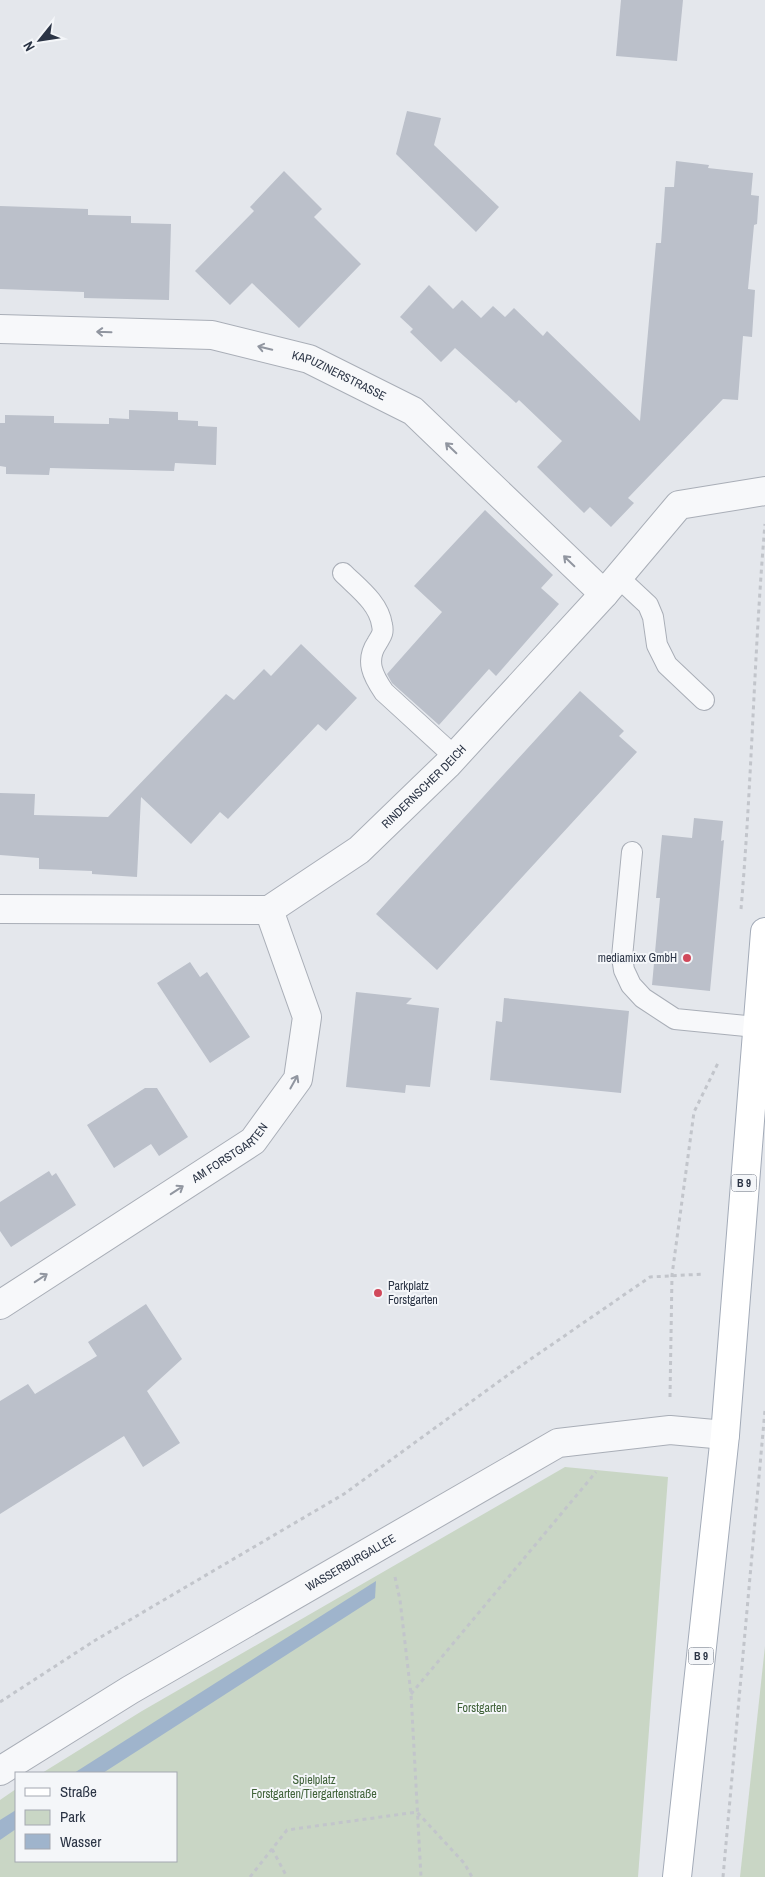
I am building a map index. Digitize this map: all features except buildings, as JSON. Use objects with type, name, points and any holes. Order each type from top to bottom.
[{"type":"main road","name":"B 9","points":[[677,1877],[725,1435],[737,1275],[744,1026],[765,932]]},
{"type":"street","name":"KAPUZINERSTRASSE","points":[[0,328],[212,336],[309,359],[413,411],[611,586]]},
{"type":"street","name":"RINDERNSCHER DEICH","points":[[269,910],[359,850],[455,757],[611,586],[679,505],[765,491]]},
{"type":"street","points":[[0,909],[269,910]]},
{"type":"street","name":"AM FORSTGARTEN","points":[[0,1305],[253,1141],[298,1079],[306,1017],[269,910]]},
{"type":"street","name":"WASSERBURGALLEE","points":[[0,1771],[130,1690],[558,1443],[670,1430],[725,1435]]},
{"type":"lane","points":[[343,574],[370,600],[378,613],[382,626],[382,635],[371,655],[370,667],[375,680],[384,692],[455,757]]},
{"type":"lane","points":[[611,586],[648,604],[653,617],[657,645],[667,665],[704,700]]},
{"type":"lane","points":[[632,852],[622,957],[624,970],[631,985],[643,998],[675,1019],[744,1026]]},
{"type":"path","points":[[741,909],[765,524]]},
{"type":"path","points":[[670,1430],[672,1276],[694,1112],[719,1062],[744,1026]]},
{"type":"path","points":[[0,1702],[94,1641],[344,1494],[512,1372],[650,1277],[737,1275]]},
{"type":"path","points":[[723,1877],[765,1410]]},
{"type":"path","points":[[411,1694],[600,1467]]},
{"type":"path","points":[[383,1543],[392,1566],[400,1600],[411,1694],[421,1877]]},
{"type":"path","points":[[250,1877],[287,1830],[417,1812]]},
{"type":"path","points":[[417,1812],[464,1863],[472,1877]]},
{"type":"path","points":[[272,1849],[287,1877]]},
{"type":"green space","name":"Forstgarten","points":[[565,1467],[668,1477],[638,1877],[0,1877],[0,1800],[15,1790],[15,1862],[178,1862],[178,1772],[44,1772],[142,1711]]},
{"type":"green space","points":[[765,1646],[765,1877],[740,1877]]},
{"type":"water","points":[[376,1581],[375,1598],[105,1772],[76,1772]]},
{"type":"water","points":[[15,1811],[15,1830],[0,1840],[0,1820]]},
{"type":"place","name":"mediamixx GmbH","points":[[687,958]]},
{"type":"place","name":"Parkplatz Forstgarten","points":[[378,1293]]},
{"type":"park label","name":"Spielplatz Forstgarten/Tiergartenstraße","points":[[314,1787]]}]
